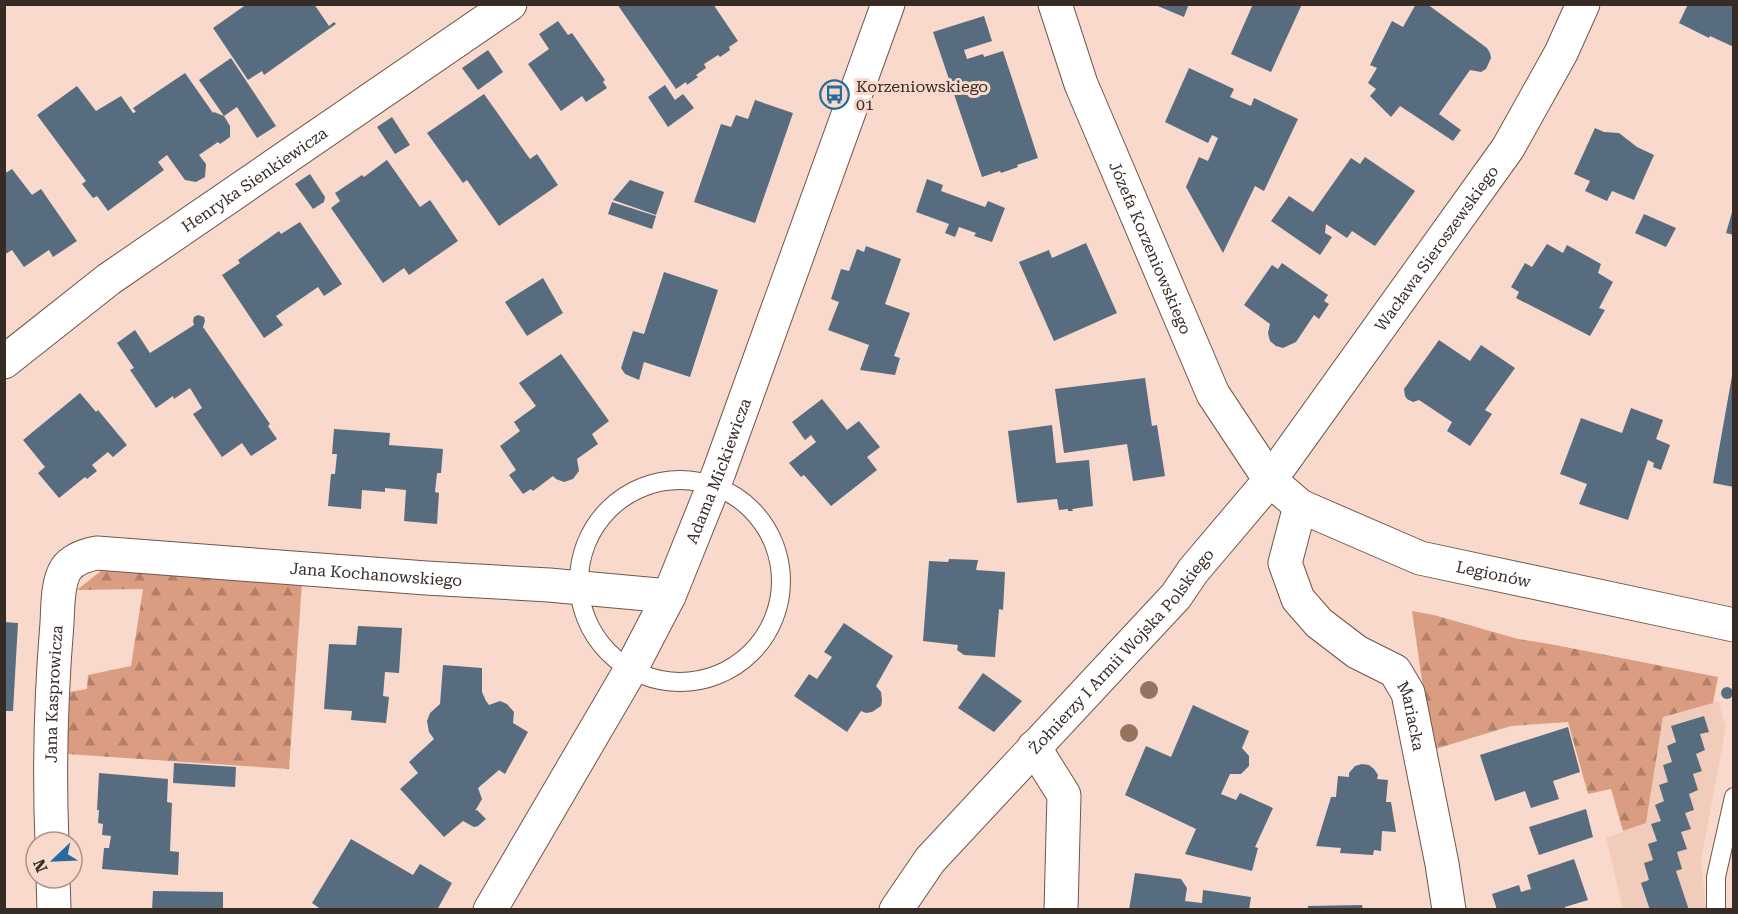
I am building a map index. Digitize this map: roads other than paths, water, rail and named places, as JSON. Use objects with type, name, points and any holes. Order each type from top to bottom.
[{"type":"street","name":"Henryka Sienkiewicza","points":[[6,358],[109,279],[510,4]]},
{"type":"street","name":"Adama Mickiewicza","points":[[490,909],[631,669],[669,596],[714,486],[888,4]]},
{"type":"street","name":"Józefa Korzeniowskiego","points":[[1055,4],[1081,84],[1213,394],[1270,480]]},
{"type":"street","name":"Wacława Sieroszewskiego","points":[[1270,480],[1508,148],[1561,53],[1583,4]]},
{"type":"street","name":"Legionów","points":[[1270,480],[1300,506],[1420,558],[1734,625]]},
{"type":"street","name":"Żołnierzy I Armii Wojska Polskiego","points":[[1061,909],[1064,795],[1034,747],[1176,596],[1193,572],[1270,480]]},
{"type":"street","name":"Mariacka","points":[[1300,506],[1285,564],[1298,599],[1319,623],[1357,652],[1395,671],[1408,693],[1449,909]]},
{"type":"street","name":"Jana Kochanowskiego","points":[[83,556],[97,553],[669,596]]},
{"type":"street","name":"Jana Kasprowicza","points":[[52,830],[51,689],[60,589],[66,568],[83,556]]},
{"type":"street","points":[[896,909],[930,860],[1034,747]]},
{"type":"street","points":[[53,890],[54,909]]},
{"type":"lane","points":[[675,480],[695,481],[714,486],[750,508],[770,536],[780,568],[780,590],[776,613],[766,633],[753,651],[735,666],[715,676],[693,681],[670,682],[648,677],[612,656],[590,626],[582,607],[579,588],[584,548],[604,513],[619,500],[636,490],[675,480]]},
{"type":"lane","points":[[1716,909],[1716,877],[1734,797]]},
{"type":"place","name":"Korzeniowskiego 01","points":[[835,95]]}]
